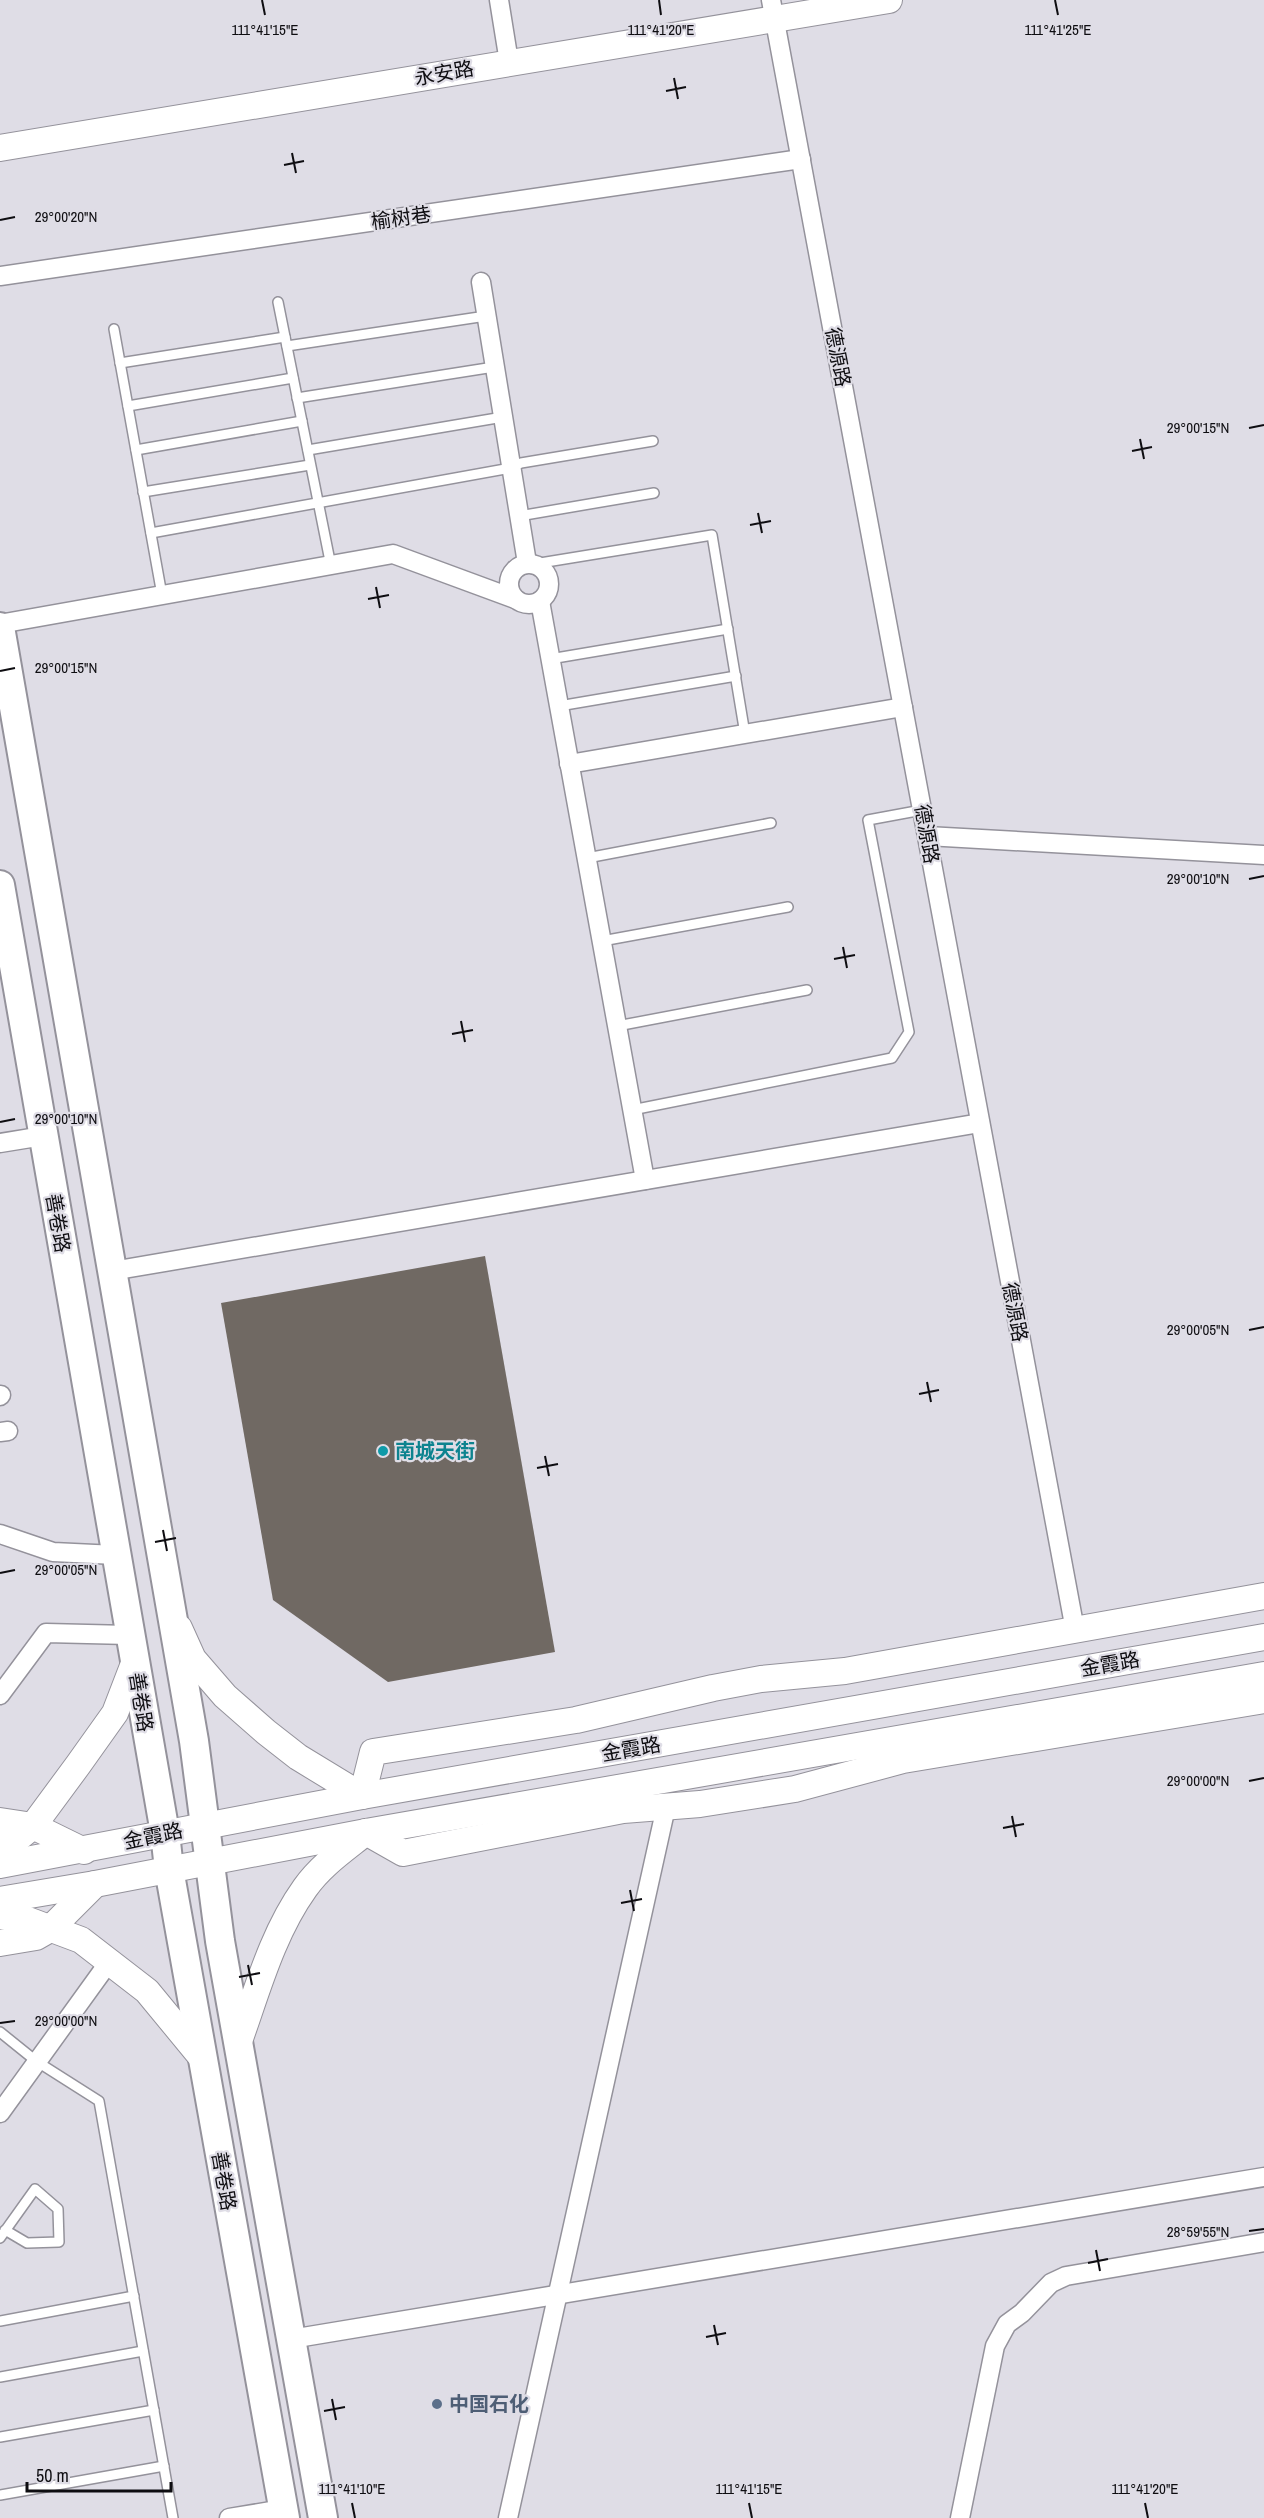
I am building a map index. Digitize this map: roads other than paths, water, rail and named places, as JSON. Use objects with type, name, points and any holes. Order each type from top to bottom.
[{"type":"main road","points":[[0,626],[172,1614],[206,1825]]},
{"type":"main road","name":"善卷路","points":[[0,885],[165,1833],[169,1869],[284,2513]]},
{"type":"main road","name":"善卷路","points":[[206,1825],[209,1861],[238,2044],[322,2518]]},
{"type":"street","points":[[499,0],[508,62]]},
{"type":"street","name":"永安路","points":[[0,148],[508,62],[773,9],[889,0]]},
{"type":"street","name":"德源路","points":[[773,9],[1082,1669]]},
{"type":"street","name":"榆树巷","points":[[0,276],[801,159]]},
{"type":"street","points":[[481,282],[519,516],[530,564]]},
{"type":"street","points":[[0,626],[393,554],[527,604],[540,601],[548,591],[549,577],[545,571],[530,564],[520,566],[511,574],[509,587],[515,599]]},
{"type":"street","points":[[540,601],[645,1180]]},
{"type":"street","points":[[569,764],[903,707]]},
{"type":"street","points":[[927,836],[1264,855]]},
{"type":"street","points":[[112,1271],[980,1123]]},
{"type":"street","points":[[0,1143],[43,1136]]},
{"type":"street","points":[[0,1534],[53,1552],[116,1555]]},
{"type":"street","points":[[172,1614],[193,1659],[225,1695],[298,1757],[362,1797],[373,1752],[576,1720],[761,1679],[845,1671],[1264,1596]]},
{"type":"street","points":[[0,1695],[46,1633],[132,1648],[115,1713],[33,1826],[0,1848]]},
{"type":"street","name":"金霞路","points":[[0,1865],[84,1851],[206,1825],[1264,1638]]},
{"type":"street","name":"金霞路","points":[[0,1900],[366,1832],[592,1804],[673,1779],[893,1752],[1078,1719],[1264,1675]]},
{"type":"street","points":[[1078,1719],[1264,1700]]},
{"type":"street","points":[[576,1720],[583,1758]]},
{"type":"street","points":[[592,1804],[623,1810],[700,1804],[795,1789],[893,1752]]},
{"type":"street","points":[[508,2518],[673,1779]]},
{"type":"street","points":[[0,1821],[33,1826],[84,1851]]},
{"type":"street","points":[[238,2044],[268,1959],[286,1920],[301,1895],[332,1860],[366,1832]]},
{"type":"street","points":[[0,1943],[36,1937],[50,1929],[95,1884]]},
{"type":"street","points":[[0,1916],[25,1919],[81,1940],[147,1991],[203,2059]]},
{"type":"street","points":[[0,2113],[109,1962]]},
{"type":"street","points":[[291,2339],[1264,2177]]},
{"type":"street","points":[[960,2518],[995,2346],[1007,2324],[1051,2283],[1066,2276],[1264,2242]]},
{"type":"street","points":[[229,2518],[284,2513]]},
{"type":"lane","points":[[278,302],[330,566]]},
{"type":"lane","points":[[120,363],[486,316]]},
{"type":"lane","points":[[114,329],[162,595]]},
{"type":"lane","points":[[297,398],[494,367]]},
{"type":"lane","points":[[128,406],[293,378]]},
{"type":"lane","points":[[308,450],[503,417]]},
{"type":"lane","points":[[136,450],[302,421]]},
{"type":"lane","points":[[151,533],[511,468],[521,463],[653,441]]},
{"type":"lane","points":[[144,492],[310,465]]},
{"type":"lane","points":[[519,516],[654,493]]},
{"type":"lane","points":[[530,564],[712,535],[745,734]]},
{"type":"lane","points":[[550,659],[728,629]]},
{"type":"lane","points":[[559,706],[736,676]]},
{"type":"lane","points":[[632,1110],[892,1058],[909,1032],[868,820],[922,810]]},
{"type":"lane","points":[[587,858],[771,823]]},
{"type":"lane","points":[[602,941],[788,907]]},
{"type":"lane","points":[[617,1026],[807,990]]},
{"type":"lane","points":[[0,2032],[36,2061],[99,2101],[173,2518]]},
{"type":"lane","points":[[35,2189],[58,2209],[59,2242],[27,2243],[3,2234],[35,2189]]},
{"type":"lane","points":[[0,2321],[134,2296]]},
{"type":"lane","points":[[0,2377],[143,2351]]},
{"type":"lane","points":[[0,2438],[154,2410]]},
{"type":"lane","points":[[0,2495],[164,2466]]},
{"type":"place","name":"南城天街","points":[[383,1451]]},
{"type":"place","name":"中国石化","points":[[437,2404]]}]
